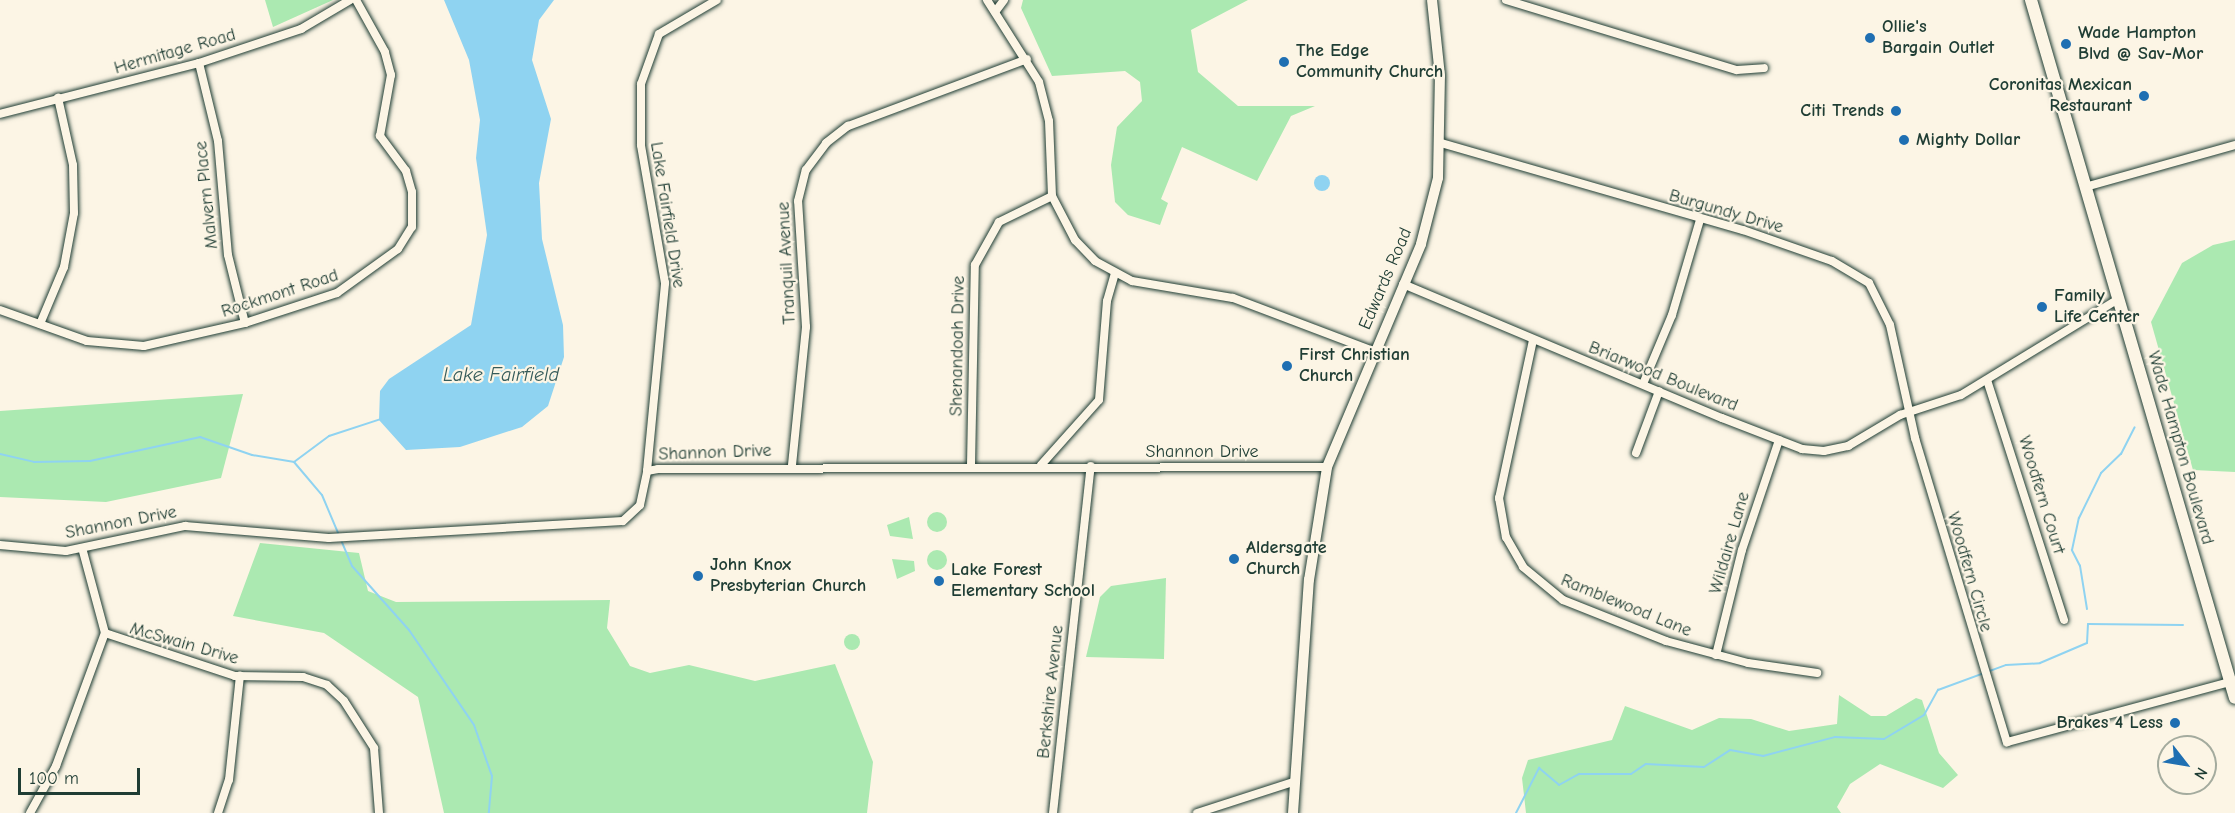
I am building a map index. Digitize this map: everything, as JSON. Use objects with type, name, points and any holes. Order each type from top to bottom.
[{"type":"main road","name":"Wade Hampton Boulevard","points":[[2031,0],[2235,698]]},
{"type":"street","name":"Hermitage Road","points":[[0,114],[199,63],[301,29],[350,0]]},
{"type":"street","name":"Rockmont Road","points":[[0,310],[87,340],[128,347],[245,323],[347,288],[398,249],[412,227],[409,179],[379,130],[391,87],[389,62],[356,0]]},
{"type":"street","name":"Lake Fairfield Drive","points":[[647,471],[665,283],[641,145],[641,84],[659,33],[717,0]]},
{"type":"street","points":[[987,0],[1026,59],[1046,106],[1052,196],[1075,240],[1114,273],[1151,287],[1233,298],[1373,351]]},
{"type":"street","points":[[995,12],[1004,0]]},
{"type":"street","name":"Edwards Road","points":[[1293,813],[1293,782],[1309,580],[1327,467],[1430,214],[1441,143],[1432,0]]},
{"type":"street","points":[[1506,0],[1737,70],[1764,68]]},
{"type":"street","name":"Tranquil Avenue","points":[[792,465],[806,327],[798,201],[806,170],[826,142],[849,126],[1026,59]]},
{"type":"street","name":"Malvern Place","points":[[199,63],[218,141],[228,255],[245,323]]},
{"type":"street","points":[[40,324],[64,267],[74,213],[73,165],[58,98]]},
{"type":"street","name":"Burgundy Drive","points":[[1441,143],[1822,257],[1869,283],[1890,325],[1913,410]]},
{"type":"street","points":[[2085,187],[2235,145]]},
{"type":"street","name":"Shenandoah Drive","points":[[971,465],[975,265],[999,222],[1052,196]]},
{"type":"street","points":[[1643,384],[1672,315],[1700,220]]},
{"type":"street","points":[[1041,465],[1099,400],[1107,301],[1114,273]]},
{"type":"street","name":"Briarwood Boulevard","points":[[1402,284],[1533,340],[1779,440],[1809,450],[1838,449],[1913,410]]},
{"type":"street","points":[[1913,410],[1940,404],[1987,380],[2118,299]]},
{"type":"street","name":"Ramblewood Lane","points":[[1533,340],[1499,488],[1509,545],[1536,581],[1563,600],[1716,655],[1817,673]]},
{"type":"street","name":"Woodfern Court","points":[[1987,380],[2064,620]]},
{"type":"street","points":[[1636,453],[1659,391]]},
{"type":"street","name":"Woodfern Circle","points":[[1913,410],[1915,438],[1984,675],[2007,742],[2230,682]]},
{"type":"street","name":"Wildaire Lane","points":[[1716,655],[1742,550],[1779,440]]},
{"type":"street","name":"Shannon Drive","points":[[0,545],[82,548],[185,526],[344,538],[623,520],[640,505],[647,471],[792,465],[1327,467]]},
{"type":"street","name":"Berkshire Avenue","points":[[1053,813],[1091,466]]},
{"type":"street","points":[[30,813],[56,766],[105,633],[82,548]]},
{"type":"street","name":"McSwain Drive","points":[[105,633],[240,676],[303,677],[332,689],[374,748],[379,813]]},
{"type":"street","points":[[218,813],[229,780],[240,676]]},
{"type":"street","points":[[1197,813],[1293,782]]},
{"type":"green space","points":[[265,0],[333,0],[273,27]]},
{"type":"green space","points":[[1023,0],[1248,0],[1191,30],[1198,72],[1238,106],[1315,106],[1291,116],[1257,181],[1182,147],[1161,199],[1168,203],[1160,225],[1128,215],[1115,202],[1111,165],[1117,127],[1142,101],[1140,82],[1125,71],[1052,76],[1021,8]]},
{"type":"green space","points":[[2235,240],[2235,472],[2193,470],[2151,322],[2182,263],[2213,245]]},
{"type":"green space","points":[[243,394],[221,478],[106,502],[0,497],[0,411]]},
{"type":"green space","points":[[937,512],[944,515],[947,522],[944,529],[937,532],[930,529],[927,522],[930,515]]},
{"type":"green space","points":[[909,517],[913,539],[890,536],[887,525]]},
{"type":"green space","points":[[260,543],[359,553],[368,591],[396,602],[610,600],[607,628],[630,666],[650,673],[689,665],[755,681],[835,664],[873,762],[867,813],[444,813],[418,697],[324,633],[233,616]]},
{"type":"green space","points":[[937,550],[944,553],[947,560],[944,567],[937,570],[930,567],[927,560],[930,553]]},
{"type":"green space","points":[[892,559],[914,561],[915,571],[897,579]]},
{"type":"green space","points":[[1166,578],[1164,659],[1086,657],[1100,597],[1111,586]]},
{"type":"green space","points":[[852,634],[858,636],[860,642],[858,648],[852,650],[846,648],[844,642],[846,636]]},
{"type":"green space","points":[[1839,695],[1871,716],[1886,716],[1916,698],[1922,700],[1939,753],[1958,775],[1943,788],[1880,764],[1850,784],[1837,807],[1841,813],[1526,813],[1522,778],[1528,760],[1612,740],[1625,706],[1692,730],[1719,718],[1751,719],[1789,731],[1837,724]]},
{"type":"water","name":"Lake Fairfield","points":[[444,0],[554,0],[539,20],[532,60],[551,119],[539,183],[542,239],[563,325],[564,357],[548,406],[522,427],[460,447],[406,450],[379,420],[380,391],[389,379],[471,325],[487,235],[476,158],[480,120],[469,60]]},
{"type":"water","points":[[1322,175],[1330,183],[1322,191],[1314,183]]},
{"type":"waterway","points":[[294,462],[329,436],[381,419]]},
{"type":"waterway","points":[[2087,609],[2080,566],[2072,550],[2079,518],[2101,473],[2121,454],[2135,427]]},
{"type":"waterway","points":[[0,454],[34,462],[90,461],[200,437],[252,455],[294,462],[322,495],[352,566],[409,630],[474,725],[492,776],[489,813]]},
{"type":"waterway","points":[[1516,813],[1539,768],[1559,785],[1579,774],[1631,774],[1646,764],[1704,767],[1730,750],[1763,756],[1835,737],[1884,739],[1924,715],[1938,690],[2006,665],[2040,663],[2087,643],[2088,624],[2183,625]]},
{"type":"place","name":"Ollie's Bargain Outlet","points":[[1870,38]]},
{"type":"place","name":"Wade Hampton Blvd @ Sav-Mor","points":[[2066,44]]},
{"type":"place","name":"The Edge Community Church","points":[[1284,62]]},
{"type":"place","name":"Coronitas Mexican Restaurant","points":[[2144,96]]},
{"type":"place","name":"Citi Trends","points":[[1896,111]]},
{"type":"place","name":"Mighty Dollar","points":[[1904,140]]},
{"type":"place","name":"Family Life Center","points":[[2042,307]]},
{"type":"place","name":"First Christian Church","points":[[1287,366]]},
{"type":"place","name":"Aldersgate Church","points":[[1234,559]]},
{"type":"place","name":"John Knox Presbyterian Church","points":[[698,576]]},
{"type":"place","name":"Lake Forest Elementary School","points":[[939,581]]},
{"type":"place","name":"Brakes 4 Less","points":[[2175,723]]}]
